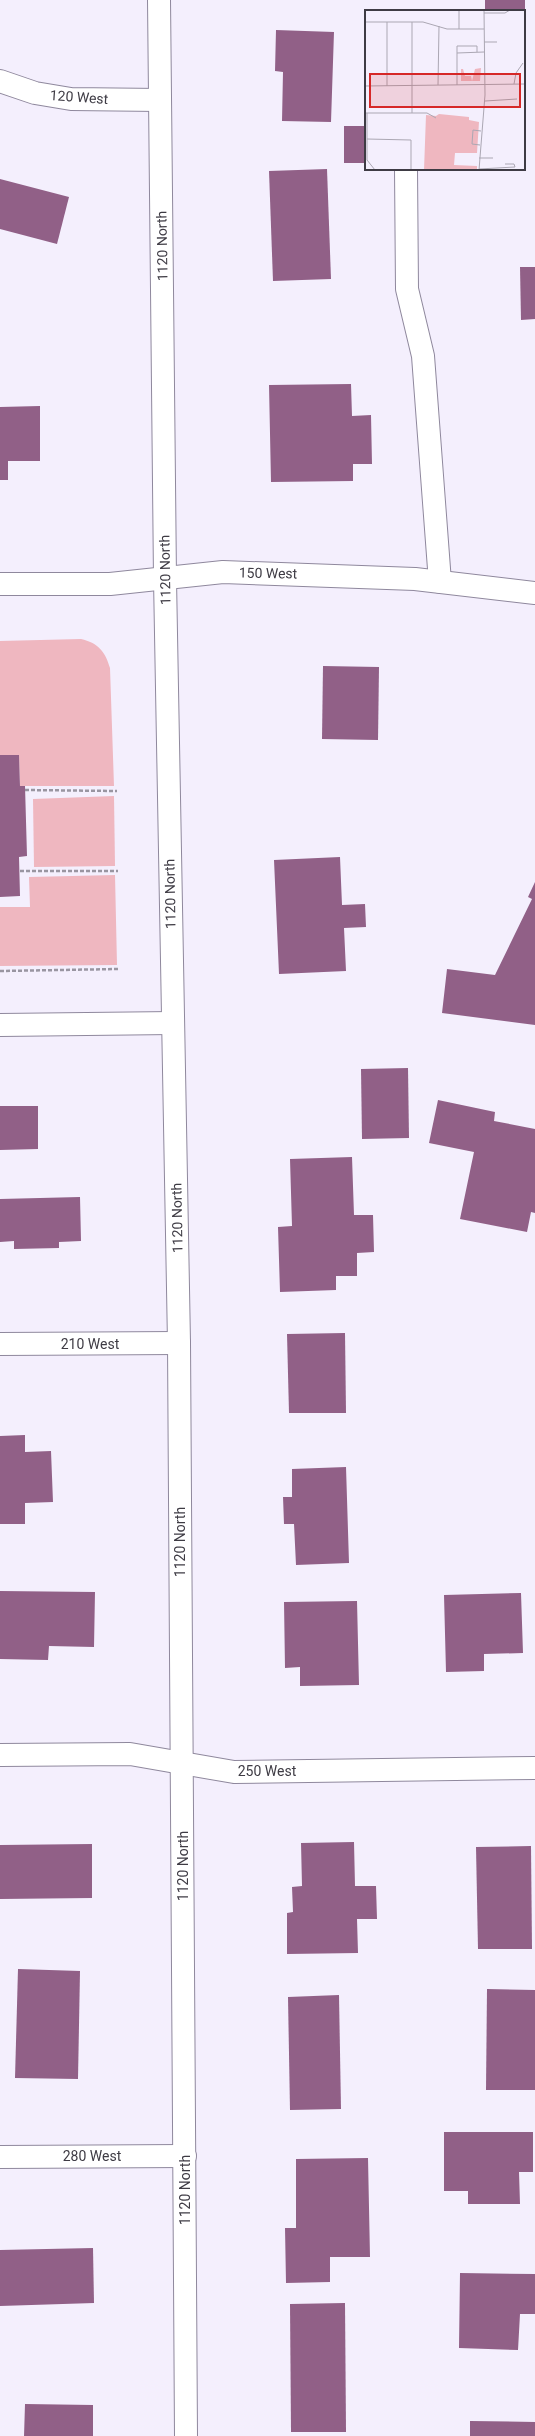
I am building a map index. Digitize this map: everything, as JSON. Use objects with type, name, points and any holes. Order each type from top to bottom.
[{"type":"street","name":"1120 North","points":[[159,0],[165,580],[179,1343],[186,2436]]},
{"type":"street","name":"120 West","points":[[0,81],[35,93],[71,100],[160,100]]},
{"type":"street","points":[[406,170],[407,289],[423,356],[440,582]]},
{"type":"street","name":"150 West","points":[[0,584],[110,584],[165,580],[223,572],[339,575],[440,582],[535,593]]},
{"type":"street","points":[[0,1025],[173,1023]]},
{"type":"street","name":"210 West","points":[[0,1344],[179,1343]]},
{"type":"street","name":"250 West","points":[[0,1755],[130,1754],[234,1772],[535,1768]]},
{"type":"street","name":"280 West","points":[[0,2157],[185,2156]]},
{"type":"path","points":[[25,790],[117,791]]},
{"type":"path","points":[[20,871],[118,871]]},
{"type":"path","points":[[0,971],[119,969]]},
{"type":"shaded area","points":[[81,639],[96,645],[103,652],[110,668],[114,786],[20,786],[19,755],[0,755],[0,641]]},
{"type":"shaded area","points":[[114,796],[115,866],[34,867],[33,799]]},
{"type":"shaded area","points":[[115,875],[117,965],[0,966],[0,907],[30,907],[29,877]]},
{"type":"building","points":[[485,0],[525,0],[525,10],[485,10]]},
{"type":"building","points":[[276,30],[334,32],[331,122],[282,121],[283,72],[275,71]]},
{"type":"building","points":[[344,126],[365,126],[365,163],[344,163]]},
{"type":"building","points":[[327,169],[331,279],[273,281],[269,171]]},
{"type":"building","points":[[0,179],[69,197],[57,244],[0,229]]},
{"type":"building","points":[[520,267],[535,267],[535,319],[521,320]]},
{"type":"building","points":[[351,384],[352,416],[371,415],[372,464],[353,464],[353,481],[271,482],[269,385]]},
{"type":"building","points":[[40,406],[40,461],[8,461],[8,480],[0,480],[0,407]]},
{"type":"building","points":[[323,666],[379,667],[378,740],[322,739]]},
{"type":"building","points":[[0,755],[19,755],[20,786],[25,786],[27,856],[19,857],[20,896],[0,897]]},
{"type":"building","points":[[340,857],[342,905],[365,904],[366,927],[344,928],[346,971],[279,974],[274,860]]},
{"type":"building","points":[[535,882],[535,1025],[442,1013],[447,969],[495,975],[532,899],[528,897]]},
{"type":"building","points":[[408,1068],[409,1138],[362,1139],[361,1069]]},
{"type":"building","points":[[438,1100],[495,1112],[494,1121],[535,1129],[535,1213],[531,1212],[527,1232],[460,1219],[474,1152],[429,1143]]},
{"type":"building","points":[[0,1106],[38,1106],[38,1149],[0,1150]]},
{"type":"building","points":[[352,1157],[354,1215],[373,1215],[374,1252],[357,1253],[357,1276],[336,1276],[336,1290],[280,1292],[278,1227],[292,1226],[290,1159]]},
{"type":"building","points":[[80,1197],[81,1241],[59,1242],[59,1248],[14,1249],[14,1241],[0,1242],[0,1199]]},
{"type":"building","points":[[345,1333],[346,1413],[289,1413],[287,1334]]},
{"type":"building","points":[[25,1435],[25,1452],[51,1451],[53,1502],[25,1503],[25,1524],[0,1524],[0,1436]]},
{"type":"building","points":[[346,1467],[349,1563],[296,1565],[294,1524],[284,1524],[283,1497],[292,1497],[292,1469]]},
{"type":"building","points":[[0,1591],[95,1592],[94,1647],[49,1646],[48,1660],[0,1659]]},
{"type":"building","points":[[521,1593],[523,1653],[484,1654],[484,1671],[446,1672],[444,1595]]},
{"type":"building","points":[[357,1601],[359,1685],[300,1686],[300,1667],[285,1668],[284,1602]]},
{"type":"building","points":[[354,1842],[355,1886],[376,1886],[377,1919],[357,1919],[358,1953],[287,1954],[287,1913],[293,1912],[292,1887],[302,1886],[301,1843]]},
{"type":"building","points":[[92,1844],[92,1898],[0,1899],[0,1845]]},
{"type":"building","points":[[531,1846],[532,1949],[478,1949],[476,1847]]},
{"type":"building","points":[[18,1969],[80,1971],[78,2079],[15,2078]]},
{"type":"building","points":[[487,1989],[535,1990],[535,2090],[486,2090]]},
{"type":"building","points":[[339,1995],[341,2109],[290,2110],[288,1997]]},
{"type":"building","points":[[444,2132],[533,2132],[533,2172],[519,2172],[520,2204],[468,2204],[468,2191],[444,2191]]},
{"type":"building","points":[[368,2158],[370,2257],[330,2257],[330,2282],[286,2283],[285,2228],[296,2228],[296,2159]]},
{"type":"building","points":[[93,2248],[94,2303],[0,2306],[0,2250]]},
{"type":"building","points":[[460,2273],[535,2274],[535,2314],[520,2314],[518,2350],[459,2348]]},
{"type":"building","points":[[345,2303],[346,2432],[291,2432],[290,2304]]},
{"type":"building","points":[[25,2404],[93,2405],[93,2436],[24,2436]]},
{"type":"building","points":[[470,2421],[535,2422],[535,2436],[470,2436]]}]
